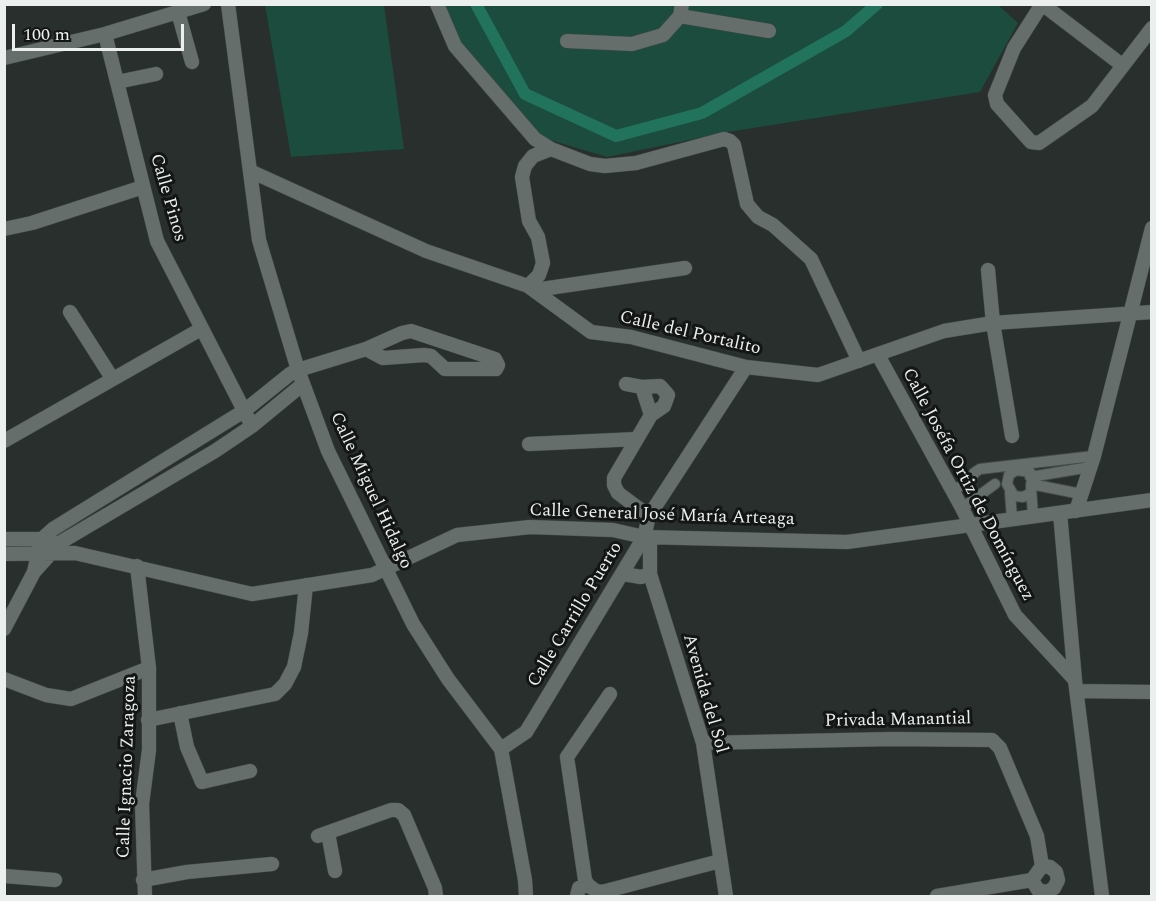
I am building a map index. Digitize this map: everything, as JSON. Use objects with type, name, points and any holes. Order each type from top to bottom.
[{"type":"street","points":[[4,58],[105,34],[204,4]]},
{"type":"street","name":"Calle Miguel Hidalgo","points":[[228,4],[259,240],[298,370],[327,452],[413,624],[448,679],[501,749],[525,880],[526,897]]},
{"type":"street","points":[[437,4],[455,46],[535,140],[551,149],[590,164],[605,166],[636,164],[724,139],[730,141],[734,145],[747,204],[758,217],[773,225],[811,259],[859,361]]},
{"type":"street","points":[[1122,65],[1042,4],[1014,48],[995,95],[997,104],[1031,142],[1039,143],[1092,106],[1152,28]]},
{"type":"street","points":[[567,41],[632,44],[663,36],[681,10],[769,31]]},
{"type":"street","points":[[178,12],[192,62]]},
{"type":"street","name":"Calle Pinos","points":[[105,34],[157,241],[252,426]]},
{"type":"street","points":[[117,82],[156,74]]},
{"type":"street","points":[[532,288],[543,263],[538,237],[529,221],[522,177],[525,166],[532,156],[551,149]]},
{"type":"street","name":"Calle del Portalito","points":[[250,171],[426,251],[532,288],[591,332],[631,337],[746,367],[818,375],[944,331],[993,323],[1152,312]]},
{"type":"street","points":[[4,229],[32,223],[143,187]]},
{"type":"street","points":[[1076,511],[1092,461],[1152,228]]},
{"type":"street","points":[[532,288],[685,268]]},
{"type":"street","points":[[988,270],[993,323],[1012,436]]},
{"type":"street","points":[[70,312],[112,378]]},
{"type":"street","points":[[4,441],[201,329]]},
{"type":"street","points":[[34,572],[37,553],[43,538],[71,517],[244,411],[298,370],[366,349],[411,331],[495,359],[498,364],[496,369],[445,369],[431,356],[383,358],[366,349]]},
{"type":"street","name":"Calle Joséfa Ortiz de Domínguez","points":[[878,355],[962,508],[1015,615],[1076,685]]},
{"type":"street","name":"Calle Carrillo Puerto","points":[[501,749],[526,732],[647,537],[649,516],[746,367]]},
{"type":"street","points":[[279,383],[289,396]]},
{"type":"street","points":[[4,629],[34,572],[58,547],[76,533],[252,426],[303,384]]},
{"type":"street","points":[[626,384],[642,387],[660,386],[668,395],[664,406],[651,415],[614,478],[614,485],[618,493],[649,516]]},
{"type":"street","points":[[642,387],[651,415]]},
{"type":"street","points":[[205,435],[214,451]]},
{"type":"street","points":[[529,444],[637,439]]},
{"type":"street","points":[[1012,519],[1008,488],[1009,475],[1016,470],[1030,478],[1092,461]]},
{"type":"street","points":[[952,492],[972,478],[974,472],[980,469],[1030,478],[1081,494]]},
{"type":"street","points":[[972,478],[1008,488],[1018,497],[1027,495],[1030,478]]},
{"type":"street","points":[[1030,478],[1033,516]]},
{"type":"street","points":[[962,508],[995,484]]},
{"type":"street","name":"Calle General José María Arteaga","points":[[4,539],[43,538],[75,553],[252,594],[372,574],[457,535],[530,527],[613,530],[647,537],[847,542],[1152,500]]},
{"type":"street","points":[[1060,513],[1076,685],[1102,897]]},
{"type":"street","points":[[71,517],[76,533]]},
{"type":"street","name":"Avenida del Sol","points":[[647,537],[650,574],[703,743],[726,897]]},
{"type":"street","name":"Calle General José María Arteaga","points":[[4,554],[37,553],[58,547]]},
{"type":"street","name":"Calle Ignacio Zaragoza","points":[[137,566],[148,668],[149,750],[142,804],[145,897]]},
{"type":"street","points":[[623,574],[641,577],[650,574]]},
{"type":"street","points":[[148,720],[275,694],[285,684],[294,667],[301,633],[306,585]]},
{"type":"street","points":[[4,679],[46,695],[71,699],[148,668]]},
{"type":"street","points":[[1076,685],[1152,691]]},
{"type":"street","points":[[593,891],[585,880],[567,758],[610,694]]},
{"type":"street","points":[[180,713],[187,747],[202,782],[250,771]]},
{"type":"street","name":"Privada Manantial","points":[[703,743],[892,739],[992,740],[1000,748],[1038,836],[1042,866],[1050,867],[1056,872],[1058,880],[1054,888],[1047,892],[1038,890],[1032,880],[937,897]]},
{"type":"street","points":[[335,871],[323,834],[391,810],[398,810],[404,815],[435,888],[436,897]]},
{"type":"street","points":[[577,897],[579,888],[602,892],[720,861]]},
{"type":"street","points":[[143,880],[187,872],[272,864]]},
{"type":"street","points":[[1032,880],[1042,866]]},
{"type":"street","points":[[4,876],[55,880]]},
{"type":"green space","points":[[997,4],[1018,23],[980,92],[728,132],[607,157],[537,136],[460,45],[442,5]]},
{"type":"green space","points":[[265,5],[384,5],[404,149],[291,157]]},
{"type":"waterway","points":[[476,4],[525,94],[616,136],[702,113],[846,31],[877,4]]}]
